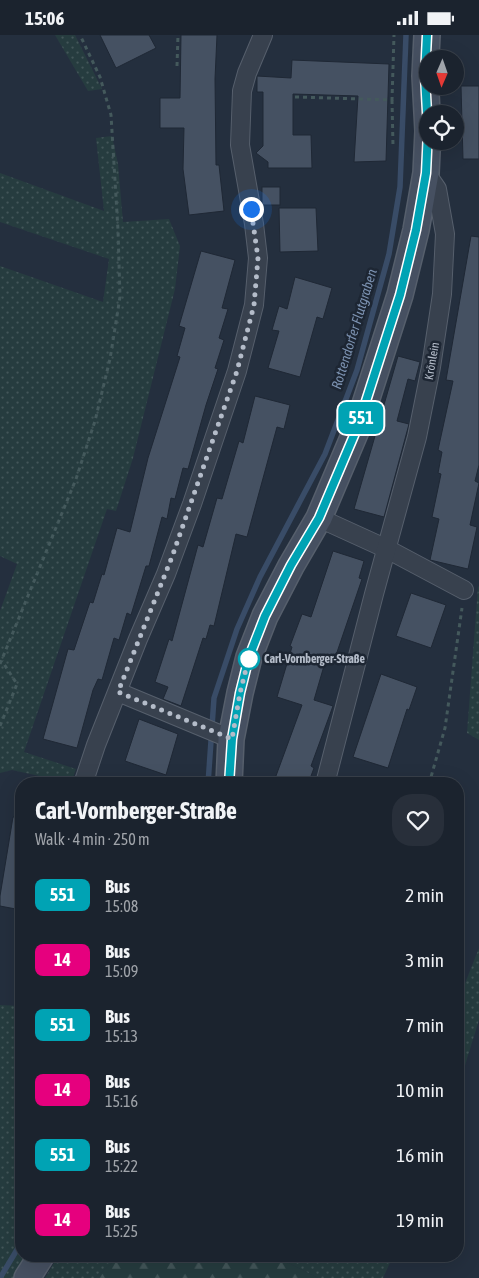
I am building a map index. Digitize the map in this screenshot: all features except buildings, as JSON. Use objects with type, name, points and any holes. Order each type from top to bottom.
[{"type":"street","points":[[86,777],[192,504],[237,371],[254,305],[258,258],[240,145],[242,91],[247,73],[263,35]]},
{"type":"street","points":[[427,35],[425,76],[427,105]]},
{"type":"street","points":[[229,777],[232,739],[240,693],[249,657],[265,616],[291,565],[319,518],[358,426],[384,346],[400,295],[416,230],[426,173],[427,150]]},
{"type":"street","name":"Krönlein","points":[[327,777],[374,594],[418,437],[431,367],[442,294],[445,234],[437,189],[426,173]]},
{"type":"street","points":[[319,518],[387,549],[464,590]]},
{"type":"street","points":[[118,692],[232,739]]},
{"type":"street","points":[[27,1278],[37,1262]]},
{"type":"path","points":[[0,725],[17,684],[1,663],[76,479],[92,429],[110,359],[120,297],[111,115],[100,77],[80,35]]},
{"type":"path","points":[[177,66],[178,35]]},
{"type":"path","points":[[393,146],[394,35]]},
{"type":"path","points":[[295,97],[392,100]]},
{"type":"path","points":[[431,777],[445,728],[464,590]]},
{"type":"green space","points":[[55,35],[75,35],[102,89],[88,91]]},
{"type":"green space","points":[[112,136],[118,164],[123,222],[169,219],[180,246],[175,289],[133,458],[116,511],[107,509],[24,752],[76,769],[73,777],[44,777],[12,770],[0,773],[0,611],[17,564],[0,556],[0,266],[103,302],[109,259],[0,222],[0,173],[104,211],[96,138]]},
{"type":"green space","points":[[479,587],[479,740],[467,733]]},
{"type":"green space","points":[[479,948],[479,1020],[464,1069],[464,986]]},
{"type":"green space","points":[[0,1005],[15,1006],[15,1262],[24,1262],[14,1278],[0,1278]]},
{"type":"green space","points":[[54,1262],[113,1262],[95,1278],[45,1278]]},
{"type":"green space","points":[[113,1262],[287,1262],[318,1278],[95,1278]]},
{"type":"green space","points":[[287,1262],[390,1262],[383,1278],[318,1278]]},
{"type":"waterway","name":"Rottendorfer Flutgraben","points":[[208,777],[214,698],[237,629],[260,577],[325,454],[357,370],[389,254],[400,187],[406,35]]},
{"type":"waterway","name":"Rottendorfer Flutgraben","points":[[0,1278],[15,1253]]},
{"type":"bus line","name":"551","points":[[229,777],[232,739],[240,693],[249,657],[265,616],[291,565],[319,518],[358,426],[400,295],[416,230],[426,173],[428,131],[425,76],[427,35]]},
{"type":"place","name":"Carl-Vornberger-Straße","points":[[249,659]]},
{"type":"route","points":[[249,659],[249,657],[240,693],[232,739],[118,692],[192,504],[237,371],[254,305],[258,258],[251,209]]}]
